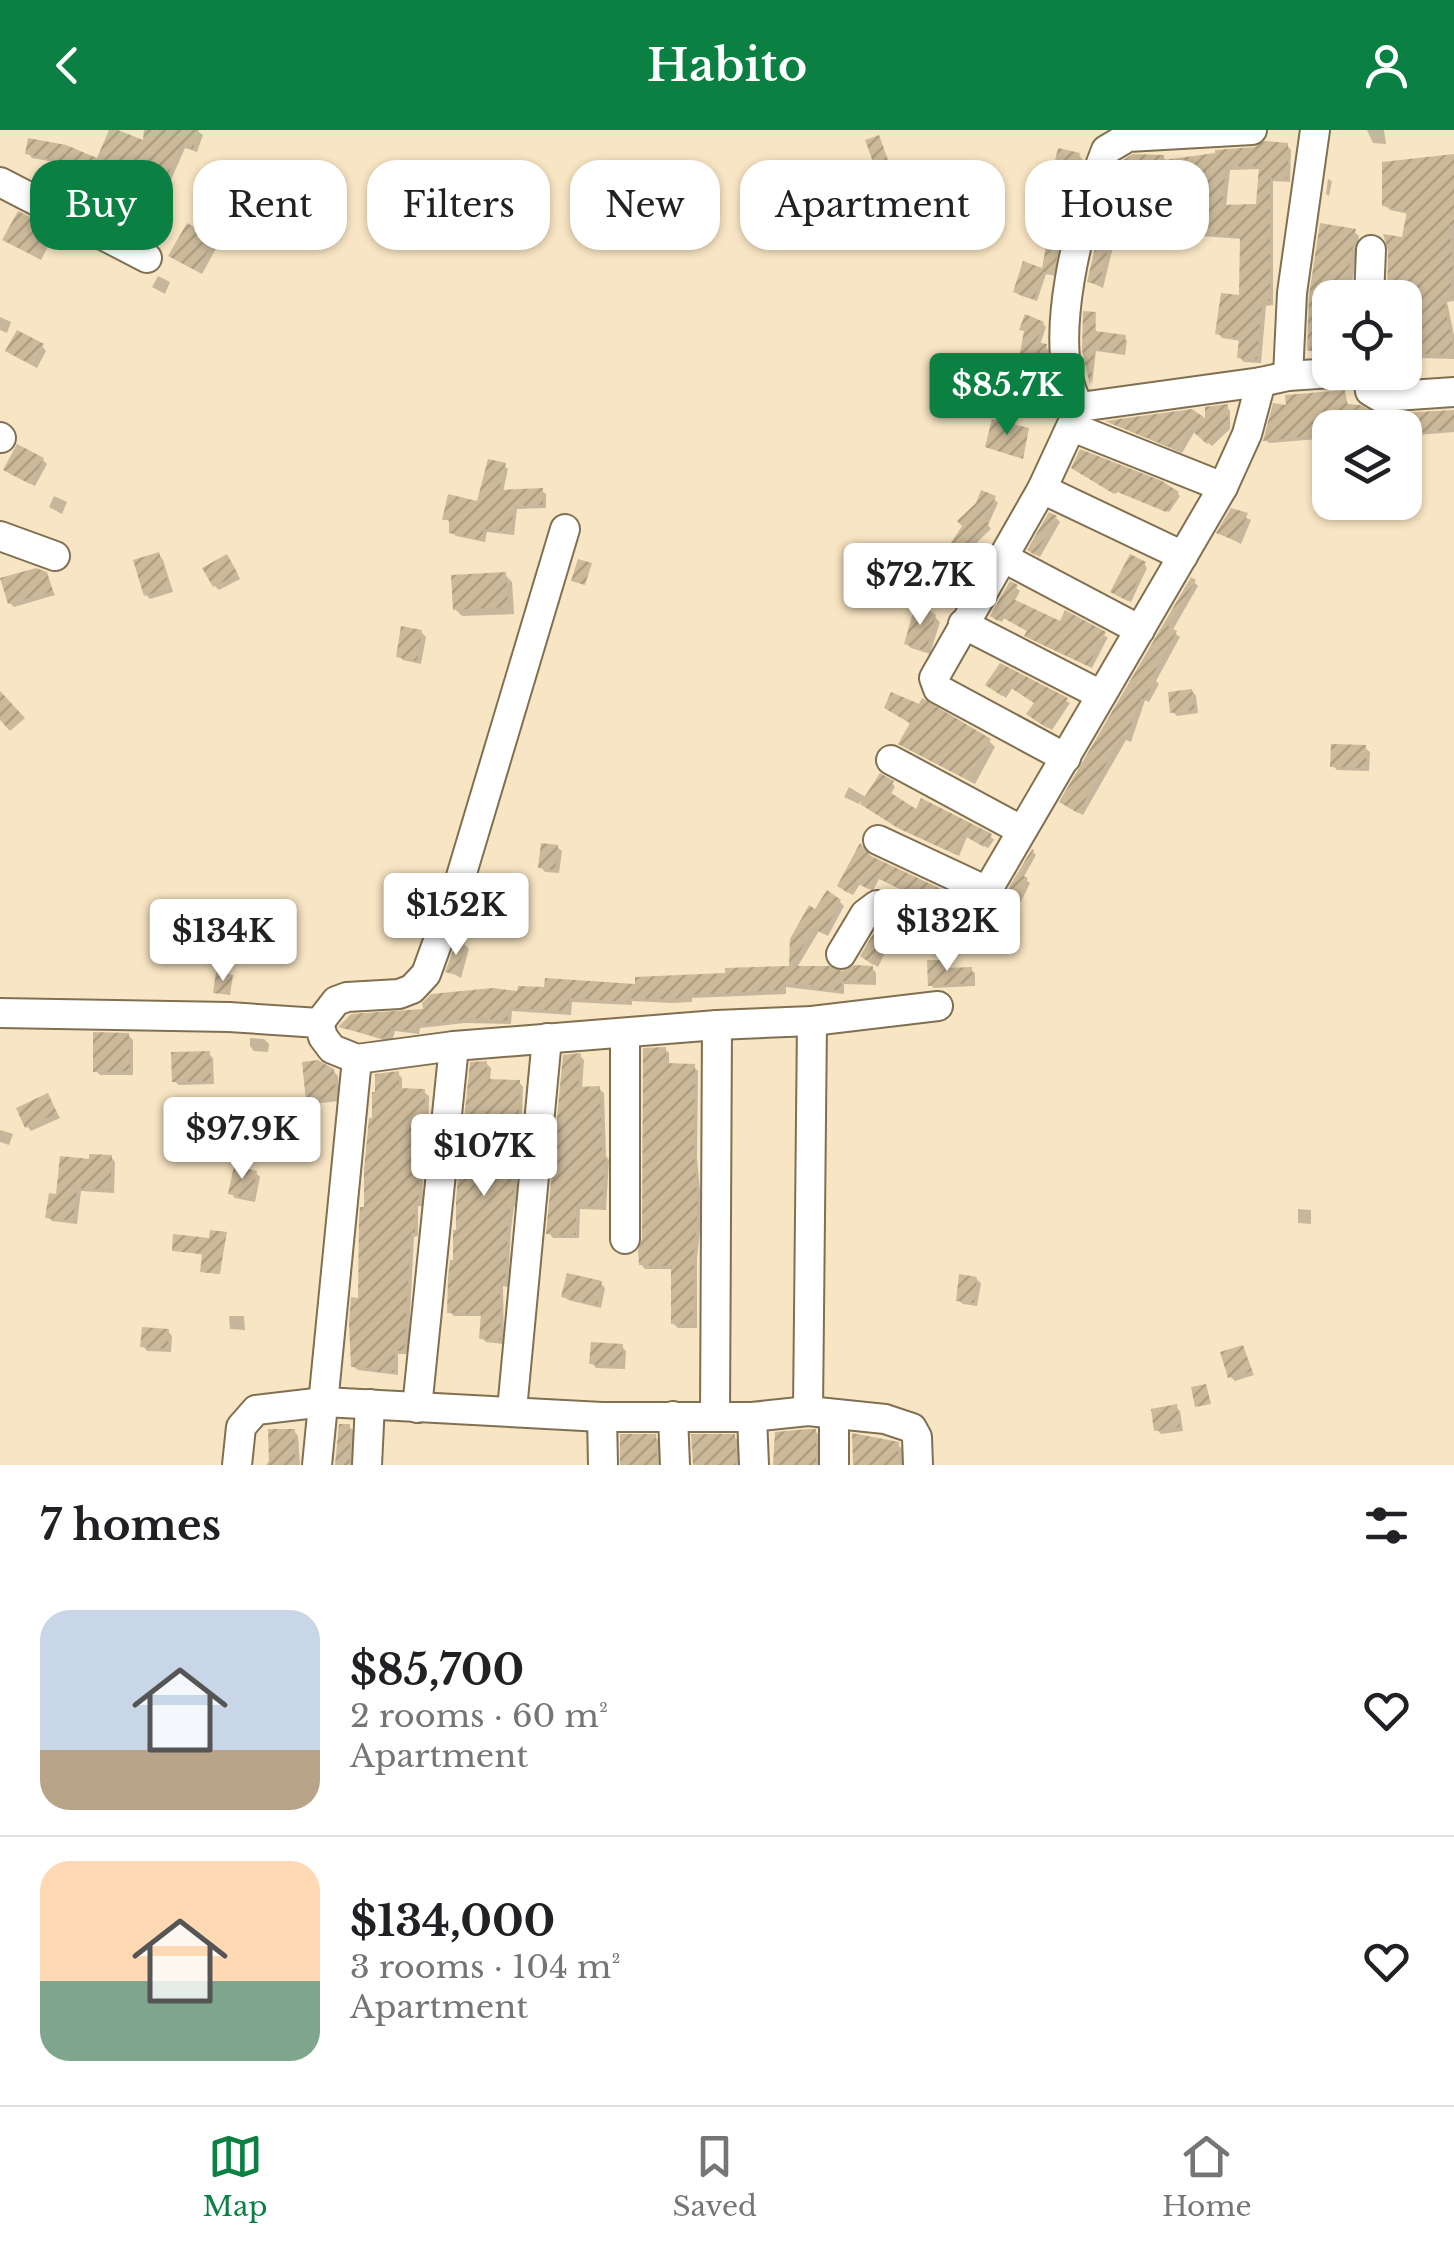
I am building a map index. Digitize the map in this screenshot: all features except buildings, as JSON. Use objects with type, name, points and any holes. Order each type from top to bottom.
[{"type":"street","points":[[1066,758],[938,689],[934,678],[1042,488],[1076,417],[1064,331],[1066,304],[1070,273],[1106,150],[1128,136],[1252,130]]},
{"type":"street","points":[[841,954],[865,914],[877,906],[952,931],[962,927],[1066,758],[1223,487],[1274,379],[1292,294],[1315,130]]},
{"type":"street","points":[[0,182],[147,258]]},
{"type":"street","points":[[1370,280],[1371,250]]},
{"type":"street","points":[[1076,417],[1274,379],[1312,375]]},
{"type":"street","points":[[1370,390],[1380,398],[1454,392]]},
{"type":"street","points":[[1076,417],[1223,487]]},
{"type":"street","points":[[1042,488],[1183,556]]},
{"type":"street","points":[[565,530],[459,883],[426,974],[412,989],[399,994],[336,1000],[319,1023],[322,1037],[332,1049],[357,1058],[546,1038],[812,1021],[938,1006]]},
{"type":"street","points":[[0,536],[55,556]]},
{"type":"street","points":[[1002,558],[1140,630]]},
{"type":"street","points":[[963,624],[1101,695]]},
{"type":"street","points":[[892,760],[1021,830]]},
{"type":"street","points":[[878,840],[987,891]]},
{"type":"street","points":[[0,1013],[230,1017],[319,1023]]},
{"type":"street","points":[[812,1021],[821,1413],[834,1465]]},
{"type":"street","points":[[715,1417],[717,1025]]},
{"type":"street","points":[[625,1034],[625,1240]]},
{"type":"street","points":[[512,1410],[546,1038]]},
{"type":"street","points":[[418,1408],[454,1046]]},
{"type":"street","points":[[317,1465],[357,1058]]},
{"type":"street","points":[[237,1465],[241,1427],[256,1410],[324,1402],[602,1417],[821,1413],[885,1419],[909,1425],[917,1437],[918,1465]]},
{"type":"street","points":[[367,1465],[370,1404]]},
{"type":"street","points":[[672,1416],[675,1465]]},
{"type":"street","points":[[602,1417],[603,1465]]},
{"type":"street","points":[[752,1417],[754,1465]]}]
